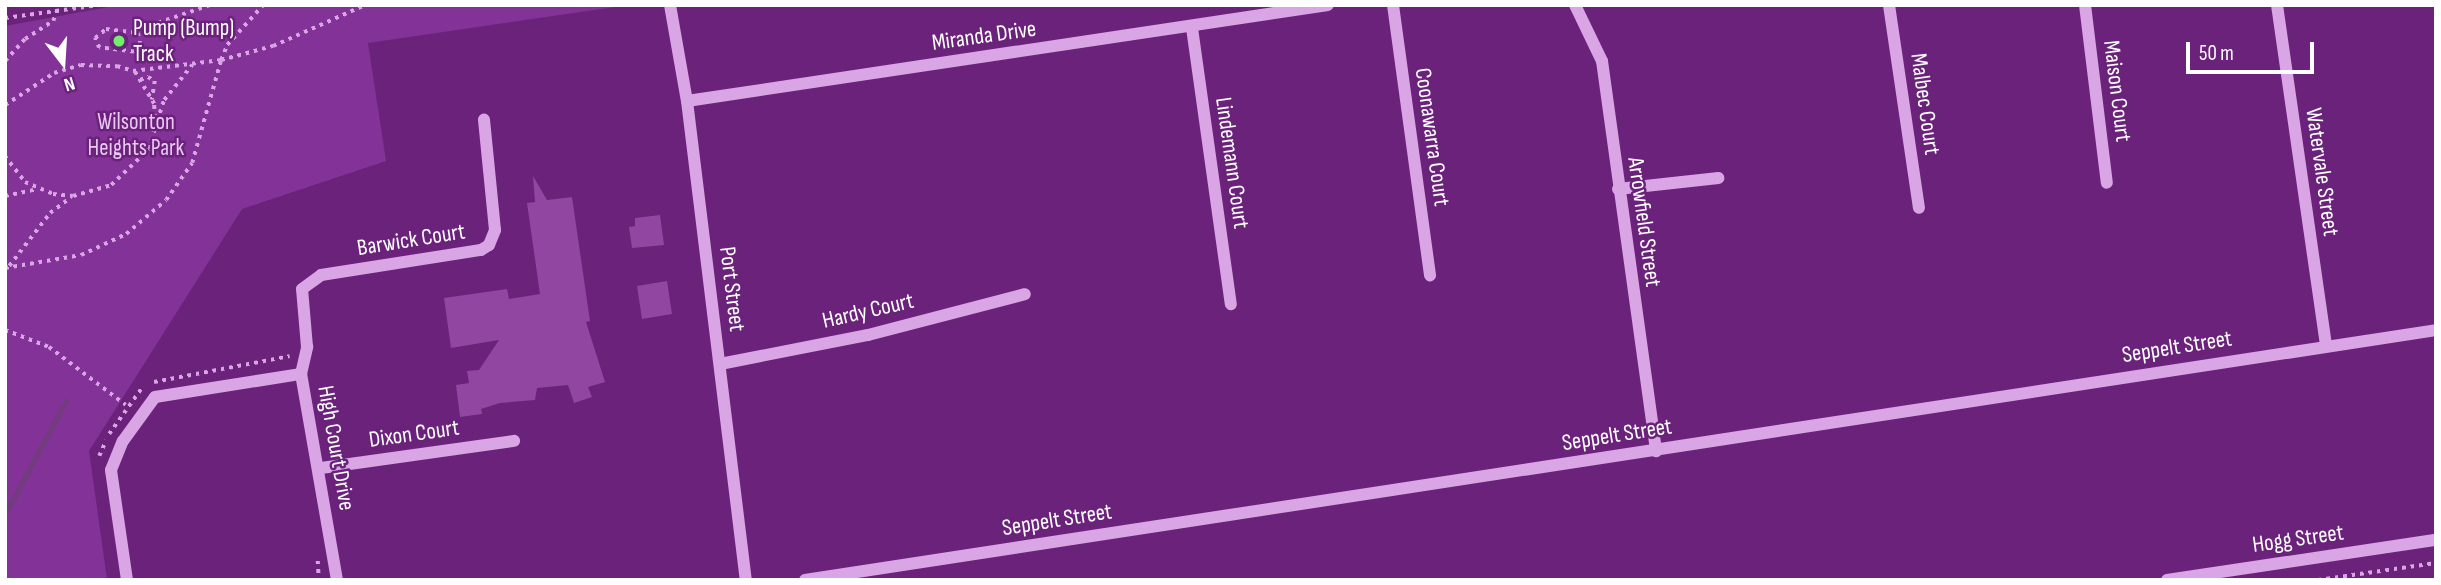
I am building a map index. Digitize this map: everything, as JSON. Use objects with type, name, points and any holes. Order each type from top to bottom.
[{"type":"street","name":"Port Street","points":[[670,5],[687,101],[746,580]]},
{"type":"street","name":"Miranda Drive","points":[[687,101],[1192,28],[1327,5]]},
{"type":"street","name":"Coonawarra Court","points":[[1393,5],[1430,275]]},
{"type":"street","name":"Malbec Court","points":[[1889,5],[1919,208]]},
{"type":"street","name":"Maison Court","points":[[2085,5],[2107,183]]},
{"type":"street","name":"Watervale Street","points":[[2277,5],[2326,345]]},
{"type":"street","name":"Arrowfield Street","points":[[1581,7],[1602,61],[1656,451]]},
{"type":"street","name":"Lindemann Court","points":[[1192,28],[1231,304]]},
{"type":"street","name":"Barwick Court","points":[[301,373],[302,358],[307,347],[300,297],[314,277],[481,250],[489,245],[495,230],[484,120]]},
{"type":"street","points":[[1618,189],[1718,178]]},
{"type":"street","name":"Hardy Court","points":[[720,364],[869,335],[1025,294]]},
{"type":"street","name":"Seppelt Street","points":[[805,580],[2436,330]]},
{"type":"street","name":"High Court Drive","points":[[127,580],[111,470],[123,441],[155,397],[301,373],[321,468],[337,580]]},
{"type":"street","name":"Dixon Court","points":[[321,468],[513,441]]},
{"type":"street","name":"Hogg Street","points":[[2167,580],[2436,540]]},
{"type":"path","points":[[5,18],[99,5]]},
{"type":"path","points":[[134,31],[143,43],[134,52],[99,48],[95,42],[102,30],[134,31],[210,5]]},
{"type":"path","points":[[7,267],[81,255],[126,234],[166,200],[192,163],[227,45],[263,5]]},
{"type":"path","points":[[5,105],[54,73],[81,65],[117,66],[134,71],[221,60],[273,46],[365,5]]},
{"type":"path","points":[[5,61],[25,38],[53,22],[57,10]]},
{"type":"path","points":[[7,267],[50,213],[73,196],[111,185],[127,173],[149,149],[164,100],[192,65]]},
{"type":"path","points":[[134,71],[152,100]]},
{"type":"path","points":[[140,80],[148,77],[155,81],[152,100],[155,126]]},
{"type":"path","points":[[5,156],[25,182],[38,189],[73,196]]},
{"type":"path","points":[[5,196],[38,189]]},
{"type":"path","points":[[5,330],[49,347],[126,405]]},
{"type":"path","points":[[98,467],[102,448],[126,405],[140,389],[161,377],[288,355],[302,358]]},
{"type":"path","points":[[2318,580],[2436,563]]},
{"type":"green space","name":"Wilsonton Heights Park","points":[[119,5],[629,5],[368,43],[386,161],[242,209],[89,451],[107,579],[5,580],[5,26]]},
{"type":"building","points":[[533,176],[547,200],[572,197],[590,321],[586,322],[605,382],[588,387],[592,397],[574,403],[568,385],[537,388],[535,400],[500,403],[481,409],[482,414],[460,417],[456,385],[469,383],[467,371],[479,370],[499,340],[451,348],[444,298],[507,289],[509,299],[540,294],[527,203],[535,202]]},
{"type":"building","points":[[660,215],[664,245],[632,248],[629,227],[635,226],[635,218]]},
{"type":"building","points":[[667,281],[672,314],[642,319],[637,286]]},
{"type":"waterway","points":[[5,514],[66,400]]},
{"type":"place","name":"Pump (Bump) Track","points":[[119,41]]}]
